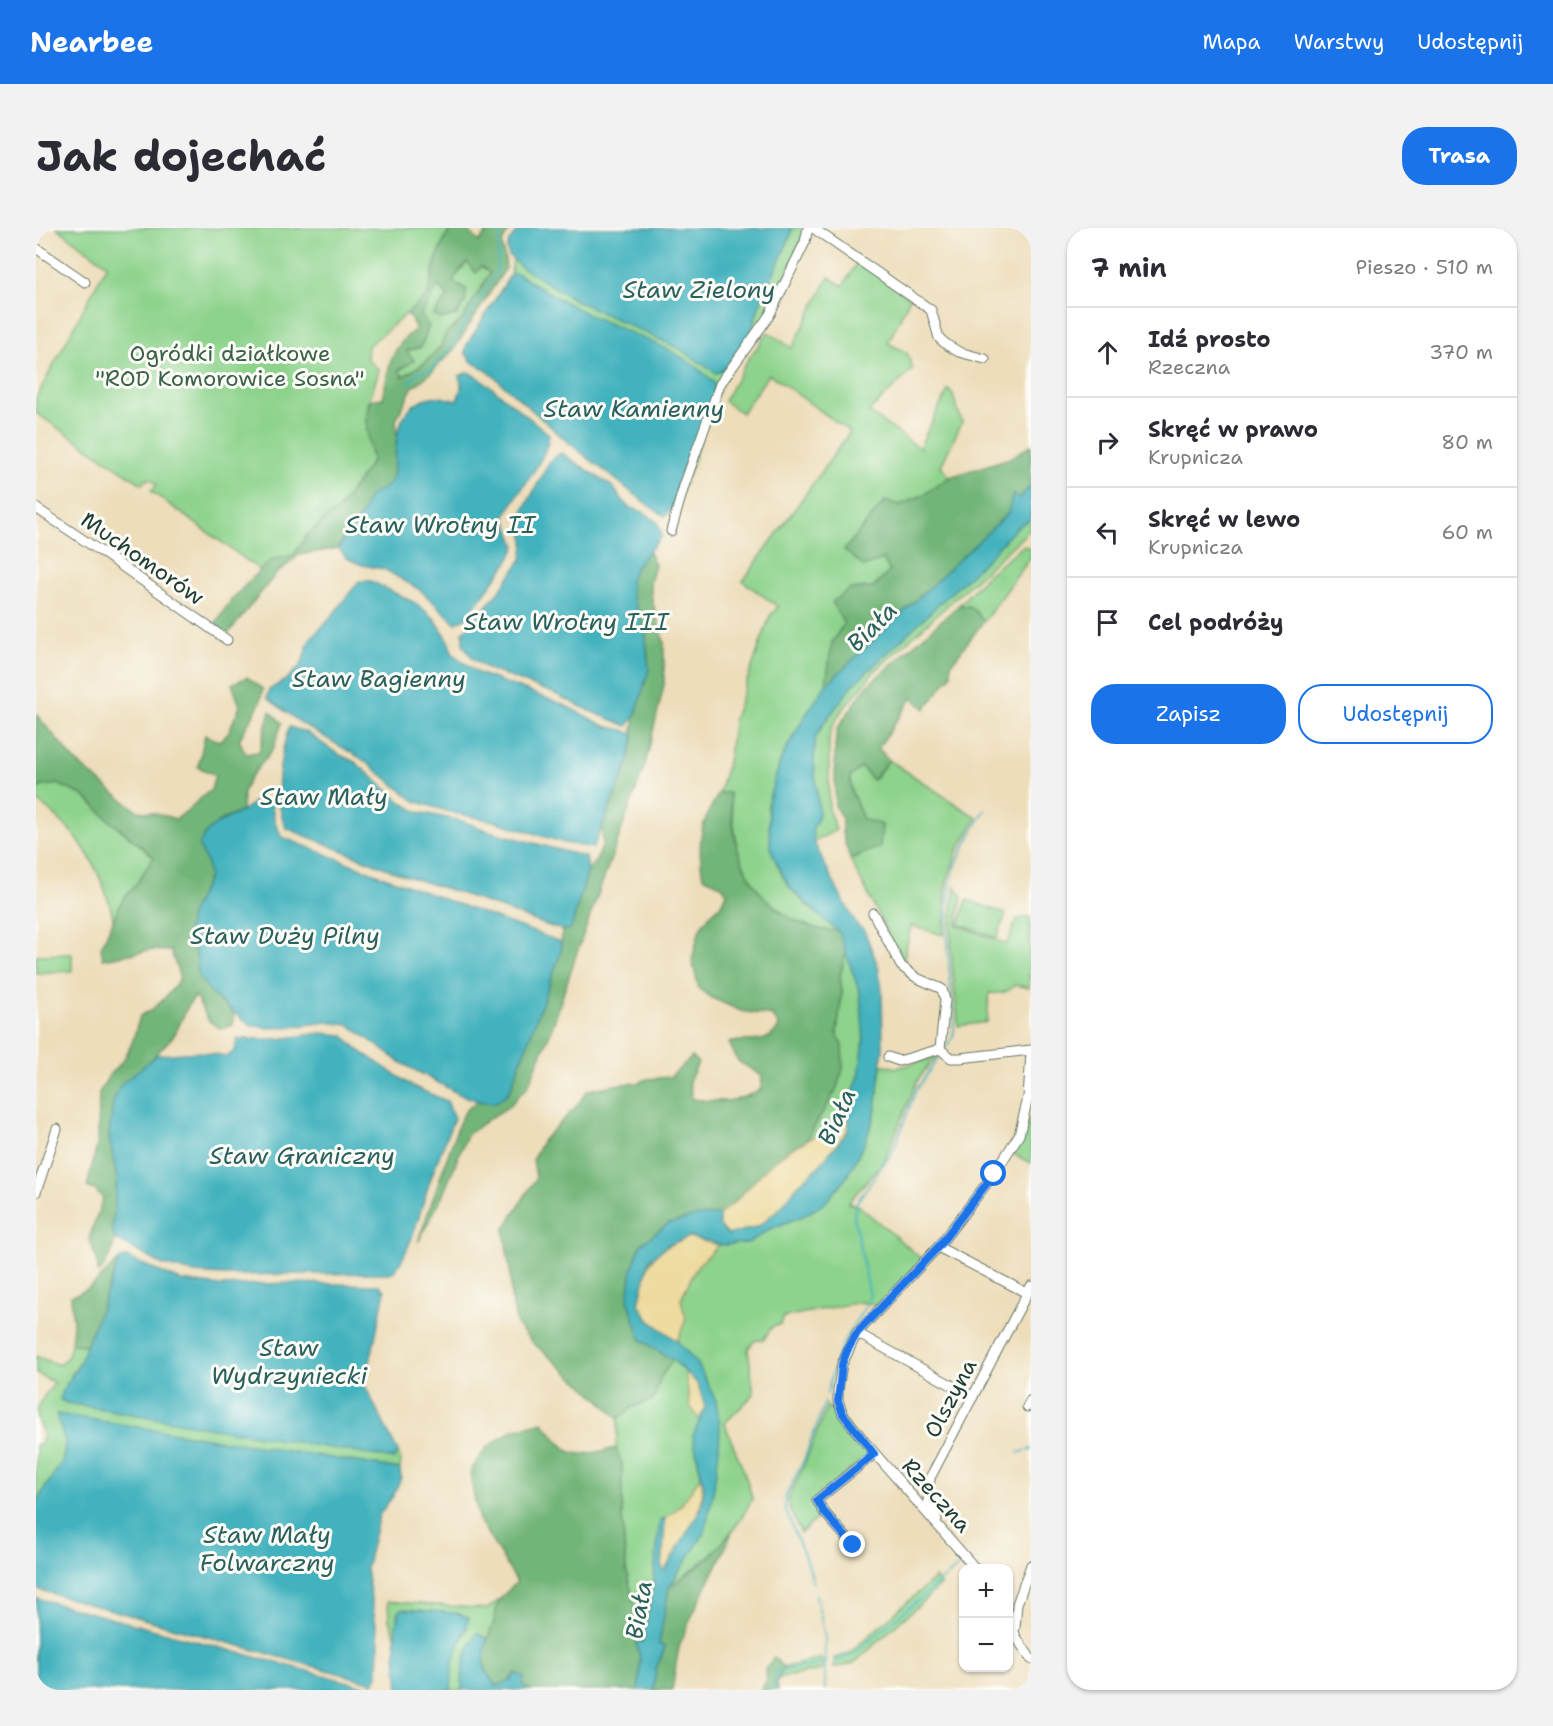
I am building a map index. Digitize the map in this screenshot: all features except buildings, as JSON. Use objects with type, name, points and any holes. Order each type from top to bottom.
[{"type":"street","points":[[671,531],[684,486],[720,384],[769,316],[805,242],[808,228]]},
{"type":"street","points":[[813,228],[931,310],[939,339],[959,352],[985,359]]},
{"type":"street","points":[[36,248],[85,282]]},
{"type":"street","name":"Muchomorów","points":[[36,508],[228,640]]},
{"type":"street","points":[[873,913],[901,966],[917,978],[942,989],[945,1000],[940,1049]]},
{"type":"street","points":[[940,1049],[951,1058],[1031,1051]]},
{"type":"street","points":[[888,1057],[899,1061],[940,1049]]},
{"type":"street","name":"Rzeczna","points":[[971,1564],[874,1454],[843,1414],[838,1401],[842,1364],[857,1333],[938,1247],[994,1174],[1019,1135],[1028,1098],[1031,1051]]},
{"type":"street","points":[[36,1192],[57,1128]]},
{"type":"street","points":[[938,1247],[1029,1290]]},
{"type":"street","name":"Olszyna","points":[[944,1532],[928,1501],[930,1478],[1029,1290]]},
{"type":"street","points":[[857,1333],[973,1397]]},
{"type":"street","points":[[853,1545],[824,1512],[817,1500],[874,1454]]},
{"type":"street","points":[[1014,1629],[1017,1604],[1031,1565]]},
{"type":"street","points":[[1008,1618],[1016,1637],[1031,1659]]},
{"type":"green space","name":"Ogródki działkowe \"ROD Komorowice Sosna\"","points":[[57,228],[451,228],[435,262],[428,296],[368,346],[367,359],[379,370],[368,405],[366,421],[373,461],[340,507],[307,535],[294,555],[272,560],[260,570],[151,491],[157,484],[151,479],[145,480],[142,484],[36,413],[36,398],[107,265]]},
{"type":"green space","points":[[451,228],[466,228],[479,242],[490,228],[512,228],[502,246],[505,269],[454,349],[433,371],[412,388],[396,420],[397,438],[393,478],[387,487],[369,498],[362,514],[342,540],[339,548],[299,555],[275,575],[227,635],[215,624],[232,599],[272,560],[294,555],[307,535],[340,507],[372,461],[367,423],[370,400],[383,398],[395,351],[416,329],[406,314],[428,296],[436,261]],"holes":[[[467,262],[476,273],[481,266],[490,273],[462,320],[446,333],[441,346],[426,362],[403,377],[399,370],[414,360],[406,351],[421,347],[429,326],[421,315],[438,286],[448,296],[434,315],[440,319],[457,315],[466,300],[466,289],[452,281]]]},
{"type":"green space","points":[[792,228],[805,228],[805,231],[772,307],[725,373],[675,511],[671,509],[679,481],[701,432],[696,368],[670,350],[599,319],[470,340],[511,274],[513,260],[577,301],[680,349],[716,373],[751,335],[759,306],[791,235]]},
{"type":"green space","points":[[467,261],[476,272],[481,266],[490,273],[462,320],[446,333],[441,346],[426,362],[403,377],[399,371],[414,360],[406,351],[421,347],[420,315],[438,286],[448,296],[434,315],[457,315],[452,281]]},
{"type":"green space","points":[[858,261],[910,298],[888,343],[907,353],[913,369],[869,412],[919,448],[948,390],[952,393],[962,422],[941,466],[950,477],[923,495],[900,505],[885,501],[844,550],[883,559],[890,571],[873,588],[850,589],[844,624],[832,642],[826,685],[781,759],[768,802],[770,844],[781,874],[806,905],[839,931],[821,931],[793,921],[759,893],[739,856],[729,793],[719,793],[729,758],[733,721],[770,616],[778,607],[743,581],[850,432],[769,374],[742,413],[724,401],[747,361],[768,332],[792,348],[829,277],[843,286]]},
{"type":"green space","points":[[1031,445],[1031,486],[1019,499],[1013,495],[1009,513],[826,685],[832,642],[844,624],[832,602],[850,589],[873,588],[890,571],[883,559],[864,567],[844,550],[885,501],[900,505],[923,495],[950,477],[1010,458]]},
{"type":"green space","points":[[1031,519],[1031,529],[873,673],[841,712],[833,725],[829,738],[829,811],[836,830],[814,842],[812,830],[819,815],[814,762],[815,739],[822,726],[852,686],[987,559],[1017,527]]},
{"type":"green space","points":[[1023,546],[1031,549],[1031,557],[984,621],[971,607],[959,605],[986,576]]},
{"type":"green space","points":[[648,550],[655,565],[650,583],[652,600],[664,642],[664,685],[645,765],[551,1031],[528,1086],[508,1107],[467,1135],[442,1197],[418,1242],[459,1123],[466,1110],[478,1101],[494,1103],[510,1090],[561,952],[562,930],[571,928],[588,870],[596,861],[603,844],[602,828],[628,763],[635,717],[649,670],[645,630],[632,596],[630,581],[635,566]]},
{"type":"green space","points":[[959,605],[971,607],[984,621],[951,664],[951,675],[925,709],[912,698],[878,748],[889,760],[873,780],[861,767],[850,777],[851,790],[863,819],[882,825],[880,847],[850,859],[842,833],[842,819],[835,806],[837,729],[866,687]]},
{"type":"green space","points":[[247,677],[263,689],[259,705],[239,740],[246,754],[259,752],[270,711],[282,723],[273,749],[250,778],[243,792],[242,811],[219,821],[199,846],[207,863],[209,877],[200,894],[187,938],[196,954],[199,978],[213,995],[234,1014],[233,1025],[221,1029],[209,1021],[195,996],[175,1034],[145,1066],[109,1136],[117,1179],[112,1229],[115,1239],[111,1254],[98,1273],[97,1260],[89,1239],[103,1198],[95,1190],[87,1187],[98,1140],[99,1093],[110,1074],[123,1061],[132,1043],[140,1016],[163,1000],[180,978],[171,951],[151,950],[103,959],[101,947],[123,899],[135,886],[154,857],[84,796],[58,784],[36,789],[36,714],[76,762],[138,811],[176,819],[211,790],[215,775],[198,767],[205,735],[219,741],[228,733],[240,706],[232,684]]},
{"type":"green space","points":[[889,760],[977,818],[957,852],[946,885],[944,935],[911,926],[903,963],[850,859],[880,846],[882,825],[863,820],[851,790],[850,777],[861,767],[873,780]]},
{"type":"green space","points":[[58,784],[84,796],[154,857],[135,886],[123,899],[113,920],[104,888],[85,849],[59,819],[36,800],[36,789]]},
{"type":"green space","points":[[719,793],[729,793],[737,849],[747,872],[766,899],[778,910],[806,925],[839,931],[846,951],[840,976],[842,991],[837,1033],[842,1044],[843,1069],[836,1090],[806,1141],[769,1165],[738,1199],[719,1215],[697,1216],[641,1340],[673,1360],[660,1378],[654,1399],[633,1407],[618,1418],[533,1343],[517,1325],[511,1298],[504,1230],[536,1178],[533,1159],[543,1140],[575,1108],[588,1090],[670,1077],[692,1057],[698,1063],[689,1081],[692,1099],[736,1100],[761,1089],[762,1076],[738,1061],[729,1043],[763,1040],[779,1027],[773,1016],[741,1011],[712,998],[699,989],[692,960],[700,928],[720,906],[727,893],[721,885],[703,877],[700,853],[704,824]]},
{"type":"green space","points":[[955,886],[962,895],[957,925],[1007,944],[1017,919],[1030,917],[1029,988],[1015,985],[1003,992],[989,993],[987,1022],[958,1026],[951,938]]},
{"type":"green space","points":[[967,900],[1006,914],[997,938],[959,924]]},
{"type":"green space","points":[[846,951],[860,995],[863,1031],[861,1068],[849,1102],[839,1117],[826,1130],[806,1141],[836,1090],[843,1069],[842,1044],[837,1033],[842,991],[840,976]]},
{"type":"green space","points":[[72,954],[72,971],[36,973],[36,955]]},
{"type":"green space","points":[[935,1057],[917,1081],[885,1159],[848,1203],[858,1205],[923,1260],[877,1305],[860,1302],[784,1317],[781,1324],[772,1327],[764,1339],[754,1341],[748,1349],[754,1394],[725,1423],[747,1479],[752,1499],[736,1527],[717,1549],[669,1587],[705,1532],[698,1364],[677,1341],[686,1319],[681,1300],[697,1266],[719,1245],[748,1242],[770,1229],[805,1215],[846,1178],[865,1142],[875,1115],[881,1064],[897,1068]]},
{"type":"green space","points":[[1031,1120],[1031,1163],[1013,1154]]},
{"type":"green space","points":[[119,1260],[87,1345],[71,1344],[73,1324],[71,1296],[92,1286]]},
{"type":"green space","points":[[71,1344],[87,1345],[80,1363],[71,1375],[394,1459],[398,1452],[401,1461],[400,1469],[57,1414],[65,1442],[63,1460],[36,1502],[36,1444],[41,1445],[43,1435],[37,1412],[43,1398],[55,1383],[36,1373],[36,1356],[59,1365],[68,1356]]},
{"type":"green space","points":[[673,1360],[698,1384],[706,1407],[693,1436],[701,1476],[678,1508],[660,1520],[653,1586],[643,1642],[626,1569],[622,1516],[622,1464],[616,1448],[618,1418],[633,1407],[654,1399],[660,1378]]},
{"type":"green space","points":[[827,1406],[839,1416],[870,1453],[813,1501],[821,1515],[801,1533],[789,1508],[788,1499]]},
{"type":"green space","points":[[543,1422],[560,1443],[573,1453],[589,1453],[616,1448],[622,1464],[622,1516],[626,1569],[643,1642],[636,1643],[640,1658],[639,1690],[530,1690],[509,1681],[497,1686],[486,1670],[485,1648],[498,1604],[517,1582],[479,1520],[471,1470],[486,1448],[513,1430]]},
{"type":"green space","points":[[732,1532],[680,1644],[672,1690],[654,1690],[656,1669],[665,1648],[659,1644],[669,1587],[707,1560]]},
{"type":"green space","points":[[935,1578],[941,1585],[854,1663],[834,1668],[834,1658],[848,1654]]},
{"type":"green space","points":[[499,1600],[494,1623],[487,1639],[477,1633],[469,1647],[463,1667],[462,1690],[451,1690],[451,1673],[457,1650],[468,1627],[402,1609],[397,1614],[396,1638],[389,1619],[388,1601],[487,1609]]},
{"type":"green space","points":[[774,1657],[783,1668],[777,1683],[778,1690],[761,1690],[767,1679],[765,1671]]},
{"type":"green space","points":[[822,1658],[823,1670],[779,1678],[783,1668]]},
{"type":"sand","points":[[847,1107],[849,1123],[847,1132],[818,1167],[798,1185],[782,1206],[759,1226],[728,1235],[719,1225],[719,1215],[738,1199],[769,1165],[789,1150],[826,1130]]},
{"type":"sand","points":[[689,1237],[719,1245],[697,1266],[683,1294],[681,1300],[686,1319],[677,1341],[649,1320],[639,1304],[648,1269],[656,1254]]},
{"type":"sand","points":[[685,1371],[698,1384],[706,1407],[700,1421],[690,1406]]},
{"type":"sand","points":[[701,1476],[702,1489],[698,1513],[666,1570],[662,1570],[665,1519],[681,1505]]},
{"type":"water","name":"Staw Zielony","points":[[520,228],[792,228],[791,235],[759,306],[751,335],[722,371],[716,373],[680,349],[577,301],[521,267],[509,256],[507,249],[509,241]]},
{"type":"water","name":"Staw Kamienny","points":[[516,273],[589,315],[672,352],[688,361],[715,384],[709,409],[678,482],[673,505],[665,516],[570,444],[488,371],[473,363],[465,353],[466,346],[511,274]]},
{"type":"water","name":"Staw Wrotny II","points":[[468,372],[481,379],[549,434],[543,455],[505,516],[516,546],[510,559],[467,617],[456,623],[420,590],[384,569],[362,565],[346,558],[339,548],[362,514],[368,499],[389,484],[392,479],[399,430],[406,413],[412,406],[431,397],[457,400],[462,387],[459,376]]},
{"type":"water","name":"Staw Wrotny III","points":[[561,453],[612,486],[628,507],[644,512],[658,523],[662,536],[636,566],[630,581],[632,596],[645,630],[649,670],[635,717],[627,726],[555,694],[488,669],[473,659],[463,645],[463,632],[497,594],[522,559],[523,511],[550,461]]},
{"type":"water","points":[[1031,486],[1031,519],[1017,527],[987,559],[852,686],[815,739],[814,762],[819,815],[812,830],[814,842],[857,925],[864,930],[878,966],[882,990],[883,1049],[875,1115],[865,1142],[846,1178],[824,1204],[805,1215],[770,1229],[748,1243],[723,1245],[689,1237],[668,1245],[649,1260],[639,1304],[649,1320],[677,1341],[698,1364],[716,1401],[720,1425],[714,1488],[705,1532],[669,1587],[659,1644],[665,1647],[656,1669],[654,1690],[639,1690],[640,1658],[636,1643],[643,1642],[653,1586],[660,1520],[665,1519],[662,1569],[665,1570],[702,1507],[704,1488],[693,1436],[705,1407],[698,1384],[673,1360],[641,1340],[628,1299],[632,1269],[641,1244],[668,1224],[697,1216],[719,1215],[719,1225],[728,1235],[759,1226],[782,1206],[798,1185],[818,1167],[847,1132],[849,1123],[847,1107],[859,1076],[864,1041],[860,994],[839,932],[790,888],[774,858],[770,844],[768,802],[781,759],[805,716],[826,685],[1008,513],[1013,494],[1019,498]]},
{"type":"water","name":"Staw Bagienny","points":[[359,581],[371,581],[417,604],[435,619],[446,636],[453,654],[478,673],[562,704],[605,726],[634,735],[628,763],[593,848],[565,843],[494,821],[453,813],[415,801],[362,759],[301,723],[267,698],[269,690],[287,679],[301,665],[310,639],[327,622]]},
{"type":"water","name":"Staw Mały","points":[[289,727],[306,732],[338,754],[355,762],[401,802],[418,812],[462,821],[489,831],[586,857],[588,870],[571,929],[562,930],[546,925],[403,875],[286,828],[280,804],[279,778],[282,752]]},
{"type":"water","name":"Staw Duży Pilny","points":[[257,800],[271,802],[275,822],[282,837],[561,942],[561,952],[510,1090],[503,1098],[494,1103],[478,1101],[459,1094],[400,1062],[349,1025],[327,1022],[270,1028],[250,1025],[213,995],[199,978],[196,954],[187,938],[190,915],[209,877],[207,863],[199,846],[211,828]]},
{"type":"water","name":"Staw Graniczny","points":[[321,1033],[343,1035],[357,1049],[414,1087],[447,1101],[454,1118],[410,1242],[392,1273],[223,1275],[193,1273],[163,1265],[115,1239],[112,1229],[117,1179],[109,1136],[113,1102],[121,1084],[157,1055],[199,1052],[228,1056],[235,1050],[237,1039],[278,1039]]},
{"type":"water","name":"Staw Wydrzyniecki","points":[[126,1257],[181,1281],[221,1286],[290,1283],[379,1285],[385,1291],[365,1386],[398,1452],[394,1459],[60,1400],[61,1393],[80,1363],[119,1260]]},
{"type":"water","name":"Staw Mały Folwarczny","points":[[56,1414],[400,1469],[401,1478],[393,1496],[379,1515],[366,1569],[379,1642],[378,1676],[373,1683],[36,1589],[36,1502],[63,1460],[65,1442]]},
{"type":"water","points":[[36,1598],[371,1688],[373,1690],[36,1690]]},
{"type":"water","points":[[402,1609],[457,1613],[469,1618],[453,1662],[451,1690],[399,1690],[396,1624]]},
{"type":"water","points":[[477,1633],[487,1639],[486,1670],[497,1686],[509,1681],[516,1673],[524,1677],[523,1686],[530,1690],[462,1690],[465,1660]]},
{"type":"waterway","points":[[409,383],[419,372],[431,369],[449,349],[497,271],[501,228]]},
{"type":"waterway","points":[[945,1048],[953,1037],[954,1030],[947,920],[950,886],[959,857],[985,810]]},
{"type":"waterway","points":[[827,1394],[842,1345],[870,1296],[854,1217],[856,1203],[893,1151],[915,1092],[939,1056]]},
{"type":"waterway","points":[[813,1583],[809,1567],[785,1509],[785,1498],[804,1460],[825,1402]]},
{"type":"waterway","points":[[1018,1453],[1031,1449]]},
{"type":"waterway","points":[[834,1662],[852,1655],[958,1567]]},
{"type":"waterway","points":[[816,1595],[825,1637],[825,1690]]},
{"type":"waterway","points":[[772,1690],[778,1671],[827,1663]]},
{"type":"route","points":[[853,1545],[824,1512],[817,1500],[874,1454],[843,1414],[838,1401],[842,1364],[857,1333],[926,1261],[994,1174]]},
{"type":"water label","name":"Biała","points":[[872,627]]},
{"type":"water label","name":"Biała","points":[[837,1117]]},
{"type":"water label","name":"Biała","points":[[639,1610]]}]
